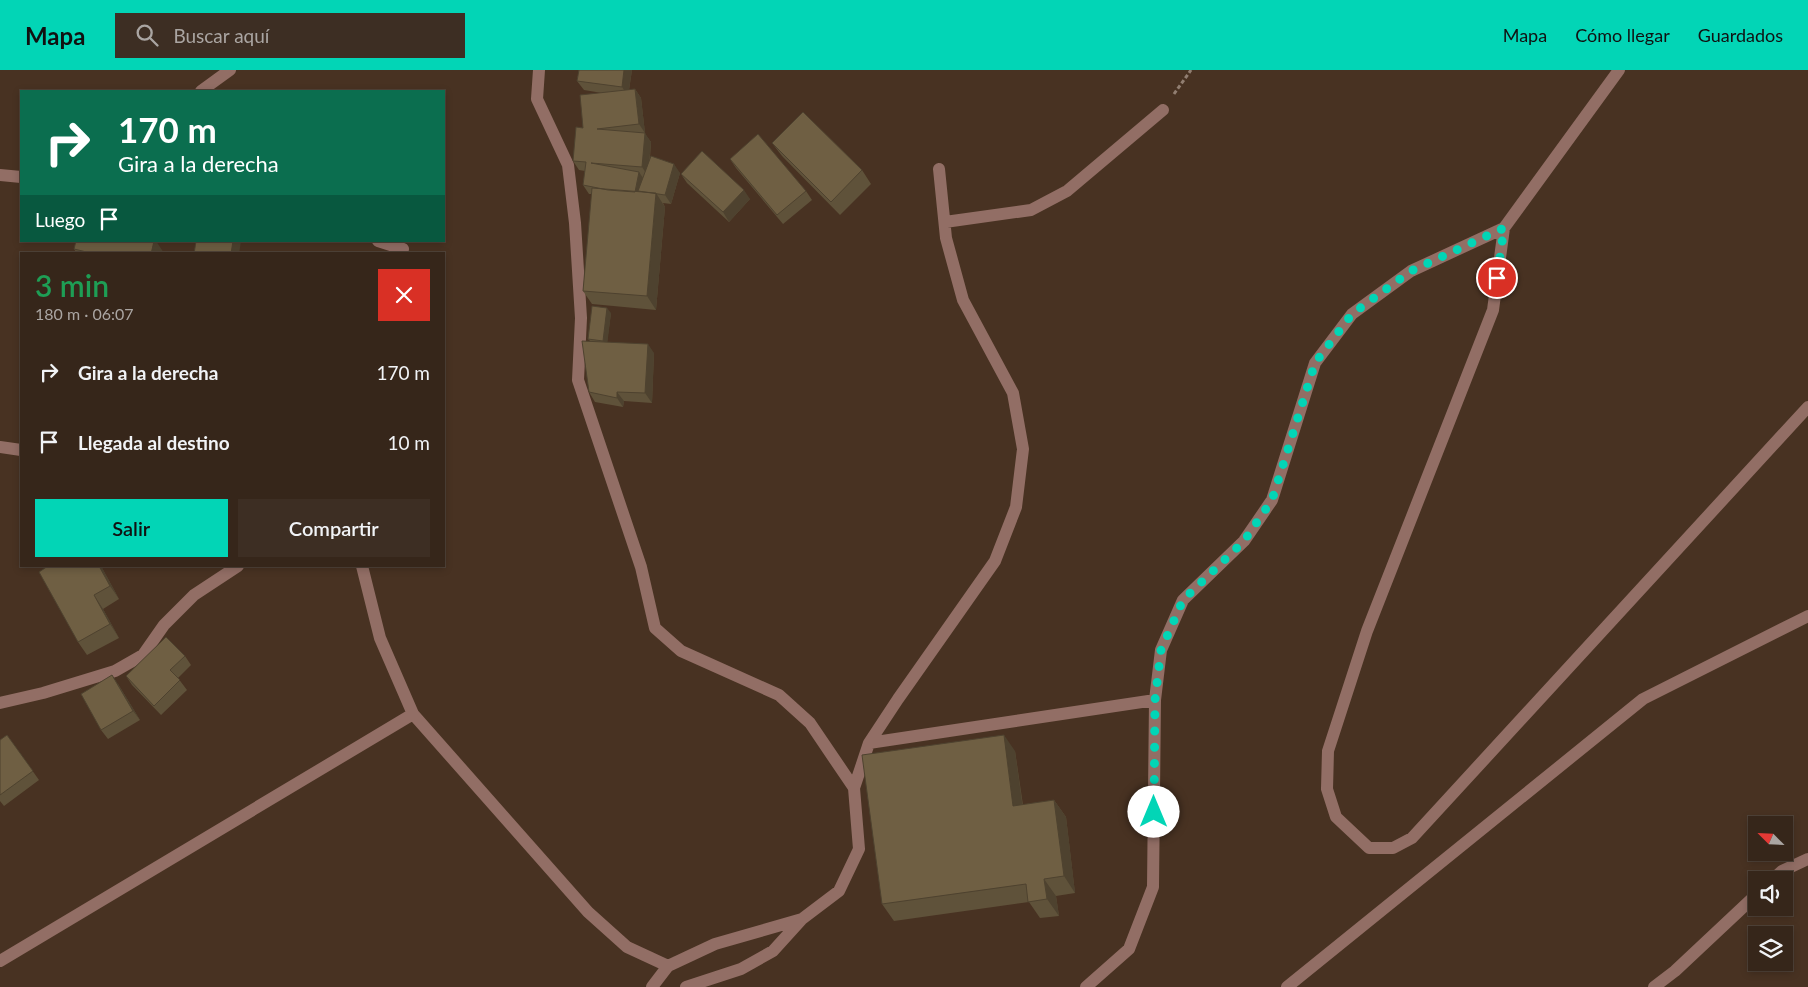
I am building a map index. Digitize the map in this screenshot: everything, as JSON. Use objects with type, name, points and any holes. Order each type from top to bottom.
[{"type":"street","points":[[202,90],[230,70]]},
{"type":"street","points":[[539,70],[537,99],[568,164],[575,223],[581,318],[578,380],[641,567],[655,628],[681,651],[779,695],[810,723],[854,788]]},
{"type":"street","points":[[1619,70],[1504,228],[1493,310],[1366,631],[1328,751],[1327,789],[1336,817],[1369,848],[1393,848],[1412,838],[1808,408]]},
{"type":"street","points":[[944,222],[1031,210],[1067,191],[1163,110]]},
{"type":"street","points":[[686,987],[741,969],[773,951],[802,919],[838,891],[859,849],[854,788],[869,743],[995,561],[1016,507],[1023,449],[1013,393],[963,300],[946,238],[939,169]]},
{"type":"street","points":[[0,175],[20,178]]},
{"type":"street","points":[[1086,987],[1129,948],[1154,887],[1155,700],[1161,650],[1183,600],[1244,541],[1272,500],[1315,363],[1352,314],[1411,271],[1504,228]]},
{"type":"street","points":[[381,242],[403,249]]},
{"type":"street","points":[[0,447],[20,450]]},
{"type":"street","points":[[0,703],[43,693],[115,670],[143,655],[164,625],[194,596],[237,567]]},
{"type":"street","points":[[362,567],[380,638],[413,714],[588,912],[627,947],[668,966]]},
{"type":"street","points":[[1287,987],[1643,699],[1808,616]]},
{"type":"street","points":[[869,743],[1155,700]]},
{"type":"street","points":[[0,961],[413,714]]},
{"type":"street","points":[[1782,871],[1808,859]]},
{"type":"street","points":[[1654,987],[1675,971],[1748,903]]},
{"type":"street","points":[[652,987],[668,966],[715,944],[802,919]]},
{"type":"path","points":[[1163,110],[1191,70]]},
{"type":"building","points":[[579,70],[624,70],[622,87],[577,81]]},
{"type":"building","points":[[635,89],[639,124],[597,129],[645,133],[642,167],[591,163],[639,172],[635,192],[608,190],[583,185],[586,162],[573,161],[576,127],[583,128],[580,95]]},
{"type":"building","points":[[803,112],[862,170],[831,202],[772,143]]},
{"type":"building","points":[[758,134],[806,191],[777,215],[730,159]]},
{"type":"building","points":[[702,151],[744,190],[723,212],[681,174]]},
{"type":"building","points":[[651,156],[674,164],[665,195],[638,191]]},
{"type":"building","points":[[592,188],[656,193],[647,296],[583,291]]},
{"type":"building","points":[[76,242],[154,242],[151,252],[87,252],[74,249]]},
{"type":"building","points":[[196,242],[233,242],[231,252],[194,252]]},
{"type":"building","points":[[592,306],[607,308],[603,341],[588,339]]},
{"type":"building","points":[[582,341],[648,344],[645,393],[617,392],[617,398],[589,392]]},
{"type":"building","points":[[46,567],[100,567],[110,586],[94,595],[110,624],[78,642],[39,572]]},
{"type":"building","points":[[166,637],[185,656],[170,670],[180,680],[154,706],[126,676]]},
{"type":"building","points":[[112,675],[133,711],[101,730],[81,694]]},
{"type":"building","points":[[7,735],[33,771],[0,795],[0,740]]},
{"type":"building","points":[[1004,735],[1013,806],[1054,800],[1064,876],[1044,879],[1047,899],[1028,902],[1026,884],[882,904],[862,755]]},
{"type":"route","points":[[1154,812],[1155,700],[1161,650],[1183,600],[1244,541],[1272,500],[1315,363],[1352,314],[1411,271],[1504,228],[1497,278]]}]
